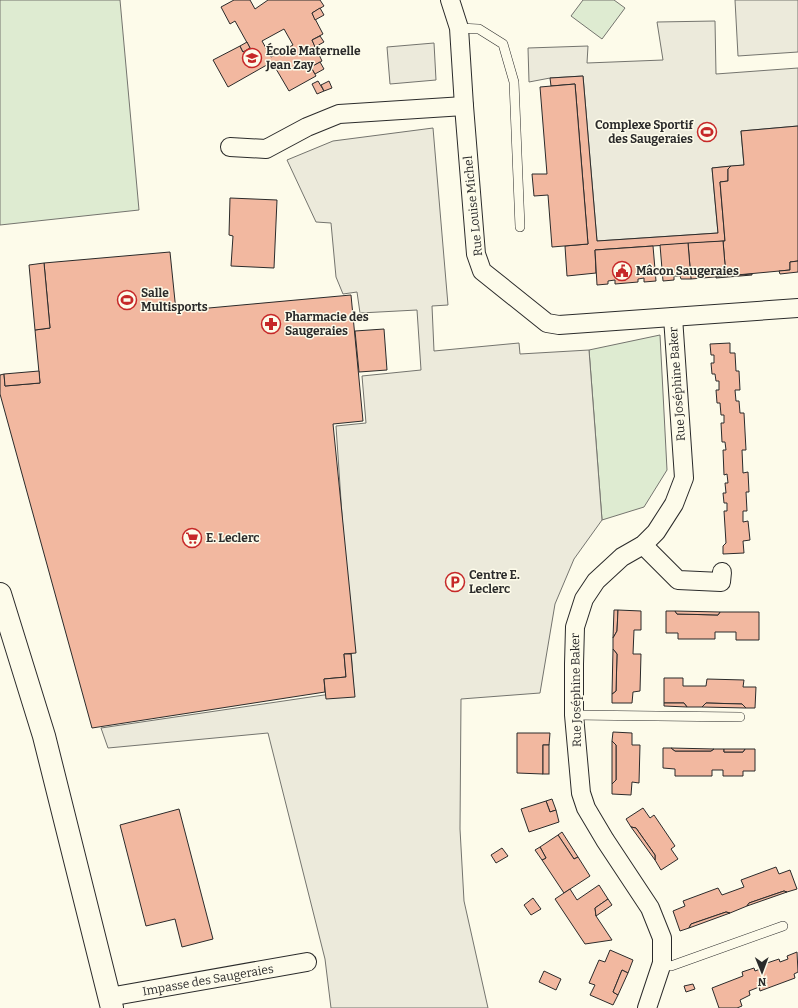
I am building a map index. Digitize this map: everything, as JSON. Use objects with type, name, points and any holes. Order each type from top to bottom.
[{"type":"street","name":"Rue Louise Michel","points":[[450,0],[459,28],[476,254],[482,271],[547,323],[559,325],[798,308]]},
{"type":"street","points":[[230,147],[266,149],[307,127],[339,114],[464,106]]},
{"type":"street","name":"Rue Joséphine Baker","points":[[647,1008],[662,963],[662,938],[650,908],[605,840],[586,808],[581,793],[574,715],[575,627],[584,600],[596,581],[622,557],[643,545],[656,532],[674,504],[684,478],[673,317]]},
{"type":"street","points":[[643,545],[678,580],[721,582],[722,572]]},
{"type":"street","points":[[0,594],[44,736],[111,1003]]},
{"type":"street","name":"Impasse des Saugeraies","points":[[111,1003],[307,962]]},
{"type":"lane","points":[[459,28],[479,29],[503,44],[514,82],[520,227]]},
{"type":"lane","points":[[574,715],[740,717]]},
{"type":"lane","points":[[662,963],[670,966],[784,926]]},
{"type":"green space","points":[[0,0],[120,0],[139,210],[0,225]]},
{"type":"green space","points":[[583,0],[614,0],[625,8],[602,39],[571,16]]},
{"type":"green space","points":[[660,335],[667,470],[644,507],[602,520],[589,350]]},
{"type":"shaded area","points":[[735,0],[798,0],[798,52],[738,56]]},
{"type":"shaded area","points":[[715,21],[716,74],[798,68],[798,126],[741,131],[744,165],[712,168],[718,233],[597,241],[583,76],[550,78],[529,82],[528,48],[588,46],[587,63],[663,60],[657,22]]},
{"type":"shaded area","points":[[434,43],[436,80],[390,84],[387,47]]},
{"type":"shaded area","name":"Centre E. Leclerc","points":[[433,128],[448,305],[432,306],[434,351],[519,343],[520,354],[589,350],[602,520],[574,559],[555,604],[540,693],[461,699],[460,829],[464,901],[488,1008],[331,1008],[325,959],[268,733],[108,748],[101,728],[324,695],[354,694],[336,426],[366,423],[362,376],[421,370],[417,310],[360,313],[357,292],[343,294],[336,277],[331,223],[316,222],[287,160],[333,141]]},
{"type":"building","points":[[234,0],[250,0],[255,9],[268,0],[320,0],[324,6],[312,13],[323,34],[312,40],[322,61],[311,67],[316,76],[289,91],[272,62],[228,87],[213,60],[240,46],[243,52],[250,48],[235,21],[230,24],[221,7]],"holes":[[[284,29],[293,45],[271,57],[262,41]]]},
{"type":"building","points":[[320,8],[324,15],[315,20],[312,13]]},
{"type":"building","points":[[320,36],[324,42],[315,47],[312,40]]},
{"type":"building","points":[[247,42],[250,48],[243,52],[240,46]]},
{"type":"building","points":[[320,62],[324,69],[315,74],[311,67]]},
{"type":"building","points":[[583,76],[597,241],[718,233],[712,168],[731,166],[728,169],[728,181],[720,182],[725,241],[595,250],[596,273],[567,276],[565,246],[588,244],[575,84],[551,86],[550,78]]},
{"type":"building","points":[[318,81],[324,91],[317,94],[312,84]]},
{"type":"building","points":[[329,81],[332,88],[324,91],[321,85]]},
{"type":"building","points":[[575,84],[588,244],[552,247],[548,195],[534,196],[532,174],[547,174],[540,87]]},
{"type":"building","points":[[798,126],[798,261],[790,262],[790,270],[726,276],[723,241],[725,241],[720,182],[728,181],[728,169],[731,166],[744,165],[741,131]]},
{"type":"building","points":[[230,198],[277,200],[274,268],[231,266],[233,236],[229,235]]},
{"type":"building","points":[[723,241],[726,276],[691,279],[688,243]]},
{"type":"building","points":[[688,243],[691,279],[681,279],[680,276],[674,276],[674,280],[663,281],[660,245]]},
{"type":"building","points":[[653,246],[656,281],[644,282],[644,278],[638,279],[638,282],[615,284],[615,280],[608,281],[608,284],[597,285],[595,250]]},
{"type":"building","name":"E. Leclerc","points":[[170,252],[176,311],[351,295],[363,421],[333,424],[356,653],[344,654],[346,677],[324,679],[325,692],[92,728],[0,394],[0,375],[4,374],[5,386],[40,383],[35,330],[50,328],[44,263]]},
{"type":"building","points":[[798,261],[798,272],[780,274],[779,271],[790,270],[790,262]]},
{"type":"building","points":[[44,263],[50,328],[35,330],[29,265]]},
{"type":"building","points":[[752,275],[716,278],[716,277]]},
{"type":"building","points":[[384,329],[387,370],[359,372],[355,331]]},
{"type":"building","points":[[730,343],[730,353],[735,353],[736,371],[739,371],[740,390],[735,390],[736,401],[739,401],[740,413],[744,413],[746,450],[742,450],[743,473],[748,472],[749,492],[746,492],[747,511],[743,511],[743,522],[748,521],[750,540],[743,541],[744,553],[723,554],[723,546],[726,543],[724,511],[727,511],[727,503],[724,503],[723,493],[726,493],[725,483],[728,483],[727,474],[724,475],[723,450],[726,450],[725,442],[722,442],[721,423],[724,423],[724,415],[721,415],[720,403],[717,403],[716,390],[719,390],[719,381],[716,381],[715,374],[712,374],[711,363],[714,363],[714,355],[711,355],[710,344]]},
{"type":"building","points":[[39,371],[40,383],[5,386],[4,374]]},
{"type":"building","points":[[614,610],[618,610],[617,631],[613,638]]},
{"type":"building","points":[[618,610],[641,611],[641,630],[634,630],[633,654],[641,654],[640,691],[633,692],[632,703],[612,703],[612,694],[616,691],[617,654],[613,649],[613,638],[617,631]]},
{"type":"building","points":[[666,611],[675,611],[677,614],[718,615],[720,612],[759,612],[759,640],[736,640],[736,632],[715,632],[715,639],[678,639],[678,633],[666,633]]},
{"type":"building","points":[[675,611],[720,612],[718,615],[677,614]]},
{"type":"building","points":[[613,649],[617,654],[616,691],[612,694]]},
{"type":"building","points":[[344,654],[351,654],[355,697],[326,699],[324,679],[346,677]]},
{"type":"building","points":[[664,678],[683,678],[683,686],[706,686],[707,679],[744,680],[743,687],[756,687],[755,708],[746,708],[742,704],[706,703],[702,707],[687,707],[684,703],[664,703]]},
{"type":"building","points":[[664,703],[684,703],[687,707],[664,706]]},
{"type":"building","points":[[706,703],[742,704],[746,708],[702,707]]},
{"type":"building","points":[[613,732],[632,733],[632,745],[640,745],[639,783],[632,782],[631,795],[612,794],[612,784],[616,780],[616,745],[612,741]]},
{"type":"building","points":[[517,733],[550,733],[549,745],[543,745],[543,774],[517,773]]},
{"type":"building","points":[[612,741],[616,745],[616,780],[612,784]]},
{"type":"building","points":[[543,745],[549,745],[549,774],[543,774]]},
{"type":"building","points":[[663,748],[671,748],[675,751],[711,751],[714,749],[724,749],[724,752],[743,752],[745,749],[755,749],[755,771],[743,771],[743,776],[723,776],[723,770],[712,770],[712,776],[675,776],[675,769],[663,768]]},
{"type":"building","points":[[671,748],[714,749],[711,751],[675,751]]},
{"type":"building","points":[[724,749],[745,749],[743,752],[724,752]]},
{"type":"building","points":[[552,799],[556,810],[550,812],[546,801]]},
{"type":"building","points":[[546,801],[550,812],[556,810],[559,822],[529,832],[521,809]]},
{"type":"building","points":[[643,808],[650,818],[654,815],[675,846],[671,849],[678,859],[661,870],[655,860],[655,855],[636,828],[631,827],[626,819]]},
{"type":"building","points":[[179,809],[213,939],[182,947],[175,919],[146,926],[120,825]]},
{"type":"building","points":[[631,827],[636,828],[655,855],[655,860]]},
{"type":"building","points":[[562,832],[578,857],[574,859],[558,835]]},
{"type":"building","points":[[558,835],[574,859],[578,857],[590,876],[564,893],[542,860],[546,858],[540,847]]},
{"type":"building","points":[[540,847],[546,858],[542,860],[535,850]]},
{"type":"building","points":[[502,848],[508,856],[496,863],[491,855]]},
{"type":"building","points":[[776,867],[779,874],[790,870],[797,889],[787,892],[784,891],[749,903],[747,906],[730,913],[726,912],[691,924],[689,928],[680,931],[673,911],[685,906],[683,901],[718,888],[722,895],[744,887],[741,880]]},
{"type":"building","points":[[599,885],[608,899],[595,908],[596,916],[612,940],[585,944],[555,899],[570,889],[577,900]]},
{"type":"building","points":[[784,891],[787,892],[747,906],[749,903]]},
{"type":"building","points":[[533,898],[541,909],[531,915],[524,905]]},
{"type":"building","points":[[608,899],[612,905],[596,916],[595,908]]},
{"type":"building","points":[[726,912],[730,913],[689,928],[691,924]]},
{"type":"building","points":[[610,950],[633,960],[628,973],[622,970],[613,992],[618,995],[613,1005],[590,995],[595,985],[589,983],[599,960],[605,962]]},
{"type":"building","points":[[797,952],[798,972],[794,974],[795,978],[760,991],[759,987],[749,991],[750,995],[740,1000],[742,1006],[737,1008],[719,1008],[712,988],[743,976],[742,972],[754,968],[755,971],[763,968],[761,965],[779,959],[780,962],[788,959],[787,956]]},
{"type":"building","points":[[622,970],[628,973],[618,995],[613,992]]},
{"type":"building","points":[[544,971],[561,979],[556,990],[539,982]]},
{"type":"building","points":[[693,984],[695,989],[686,992],[684,986]]},
{"type":"place","name":"École Maternelle Jean Zay","points":[[252,58]]},
{"type":"place","name":"Complexe Sportif des Saugeraies","points":[[707,132]]},
{"type":"place","name":"Mâcon Saugeraies","points":[[622,271]]},
{"type":"place","name":"Salle Multisports","points":[[127,300]]},
{"type":"place","name":"Pharmacie des Saugeraies","points":[[271,324]]},
{"type":"place","name":"E. Leclerc","points":[[192,538]]},
{"type":"place","name":"Centre E. Leclerc","points":[[455,582]]}]
